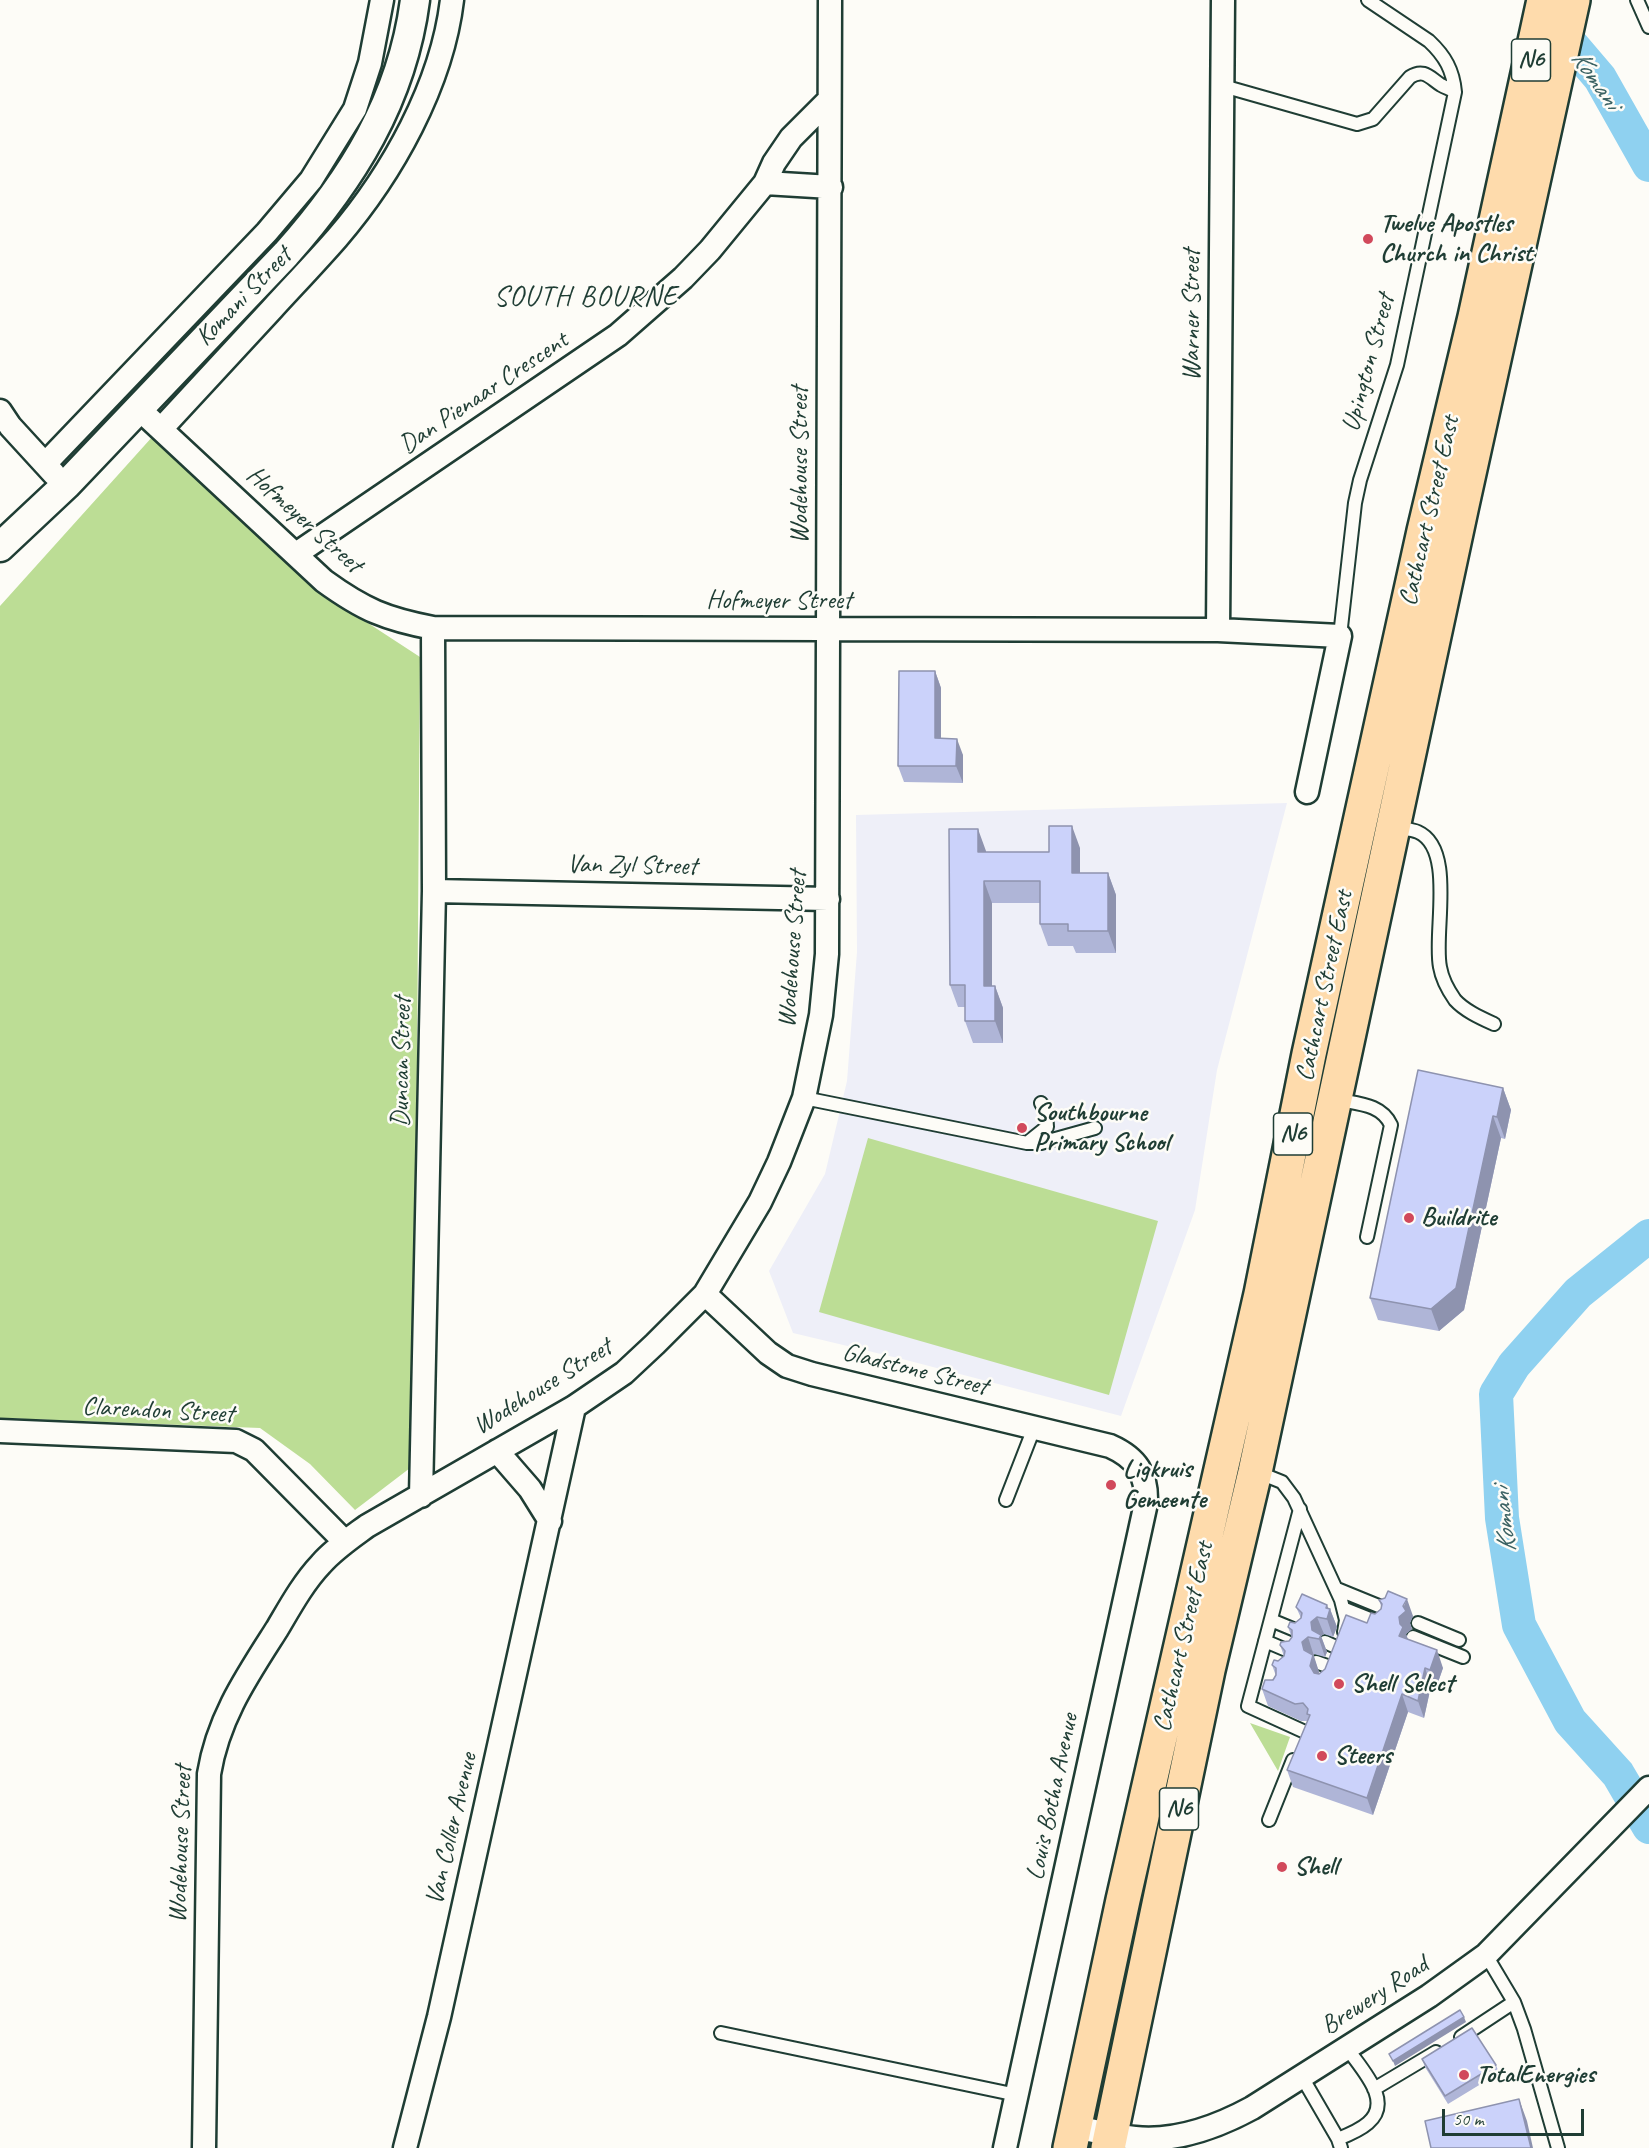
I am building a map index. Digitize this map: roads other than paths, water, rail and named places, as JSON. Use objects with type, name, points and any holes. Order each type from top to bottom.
[{"type":"highway","name":"Cathcart Street East","points":[[1377,824],[1424,531],[1472,329],[1544,0]]},
{"type":"highway","name":"Cathcart Street East","points":[[1073,2138],[1125,1888],[1239,1468],[1377,824],[1462,505],[1573,0]]},
{"type":"highway","name":"Cathcart Street East","points":[[1109,2141],[1208,1670],[1239,1468]]},
{"type":"street","name":"Komani Street","points":[[45,464],[267,232],[311,180],[355,109],[370,63],[382,0]]},
{"type":"street","name":"Komani Street","points":[[0,547],[66,485],[320,216],[368,143],[400,69],[406,50],[415,0]]},
{"type":"street","name":"Komani Street","points":[[161,429],[338,238],[368,199],[402,143],[436,72],[452,0]]},
{"type":"street","name":"Wodehouse Street","points":[[204,2148],[208,1795],[212,1754],[219,1730],[244,1682],[303,1587],[321,1563],[345,1542],[368,1526],[574,1407],[624,1373],[705,1294],[760,1202],[779,1162],[804,1098],[821,1016],[827,954],[830,0]]},
{"type":"street","name":"Warner Street","points":[[1218,630],[1223,0]]},
{"type":"street","name":"Dan Pienaar Crescent","points":[[296,554],[618,335],[703,257],[765,183],[783,149],[829,100]]},
{"type":"street","points":[[765,183],[831,187]]},
{"type":"street","name":"Hofmeyer Street","points":[[138,408],[339,592],[375,613],[397,621],[433,628],[1218,630],[1340,636]]},
{"type":"street","points":[[0,411],[10,426],[66,485]]},
{"type":"street","name":"Duncan Street","points":[[421,1496],[434,891],[433,628]]},
{"type":"street","points":[[1307,792],[1340,636]]},
{"type":"street","name":"Van Zyl Street","points":[[434,891],[828,899]]},
{"type":"street","name":"Gladstone Street","points":[[705,1294],[768,1353],[787,1366],[1110,1446],[1123,1452],[1133,1461]]},
{"type":"street","name":"Van Coller Avenue","points":[[405,2148],[439,2017],[574,1407]]},
{"type":"street","name":"Clarendon Street","points":[[0,1431],[236,1441],[254,1450],[345,1542]]},
{"type":"street","points":[[497,1450],[530,1489],[550,1521]]},
{"type":"street","name":"Louis Botha Avenue","points":[[1005,2148],[1146,1503],[1145,1480],[1133,1461]]},
{"type":"street","name":"Brewery Road","points":[[1073,2138],[1109,2141],[1168,2137],[1204,2129],[1231,2120],[1302,2077],[1454,1979],[1486,1954],[1649,1788]]},
{"type":"lane","name":"Upington Street","points":[[1340,636],[1355,503],[1360,480],[1397,365],[1455,92],[1451,68],[1438,49],[1368,0]]},
{"type":"lane","points":[[1637,0],[1649,27]]},
{"type":"lane","points":[[1223,86],[1357,124],[1373,119],[1416,73],[1422,72],[1455,92]]},
{"type":"lane","points":[[1377,824],[1418,832],[1429,841],[1439,865],[1438,946],[1443,978],[1456,1001],[1480,1018],[1494,1024]]},
{"type":"lane","points":[[1319,1095],[1375,1108],[1385,1115],[1391,1125],[1367,1237]]},
{"type":"lane","points":[[804,1098],[1027,1143],[1041,1143],[1095,1128]]},
{"type":"lane","points":[[1027,1143],[1047,1127],[1046,1112],[1041,1103]]},
{"type":"lane","points":[[1006,1500],[1034,1428]]},
{"type":"lane","points":[[1239,1468],[1281,1482],[1294,1498],[1345,1609],[1345,1629],[1329,1671],[1316,1662]]},
{"type":"lane","points":[[1269,1821],[1302,1739],[1248,1706],[1260,1683],[1260,1661],[1300,1509]]},
{"type":"lane","points":[[1337,1589],[1386,1609]]},
{"type":"lane","points":[[1345,1609],[1380,1623]]},
{"type":"lane","points":[[1271,1620],[1300,1632]]},
{"type":"lane","points":[[1419,1623],[1459,1640]]},
{"type":"lane","points":[[1413,1637],[1463,1657]]},
{"type":"lane","points":[[1265,1641],[1291,1652]]},
{"type":"lane","points":[[1325,1642],[1338,1648]]},
{"type":"lane","points":[[1260,1661],[1275,1667]]},
{"type":"lane","points":[[1486,1954],[1514,2002],[1558,2148]]},
{"type":"lane","points":[[1374,2089],[1514,2002]]},
{"type":"lane","points":[[722,2033],[1017,2095]]},
{"type":"lane","points":[[1302,2077],[1340,2144],[1375,2116],[1379,2104],[1374,2089],[1347,2048]]},
{"type":"waterway","name":"Komani","points":[[1548,17],[1600,78],[1649,165]]},
{"type":"waterway","name":"Komani","points":[[1649,1236],[1578,1293],[1514,1365],[1496,1394],[1502,1518],[1519,1625],[1570,1721],[1618,1774],[1649,1827]]},
{"type":"place","name":"Twelve Apostles Church in Christ","points":[[1368,239]]},
{"type":"place","name":"Southbourne Primary School","points":[[1022,1128]]},
{"type":"place","name":"Buildrite","points":[[1409,1218]]},
{"type":"place","name":"Ligkruis Gemeente","points":[[1111,1485]]},
{"type":"place","name":"Shell Select","points":[[1339,1684]]},
{"type":"place","name":"Steers","points":[[1322,1756]]},
{"type":"place","name":"Shell","points":[[1282,1867]]},
{"type":"place","name":"TotalEnergies","points":[[1464,2075]]},
{"type":"district","name":"SOUTH BOURNE","points":[[586,298]]}]
